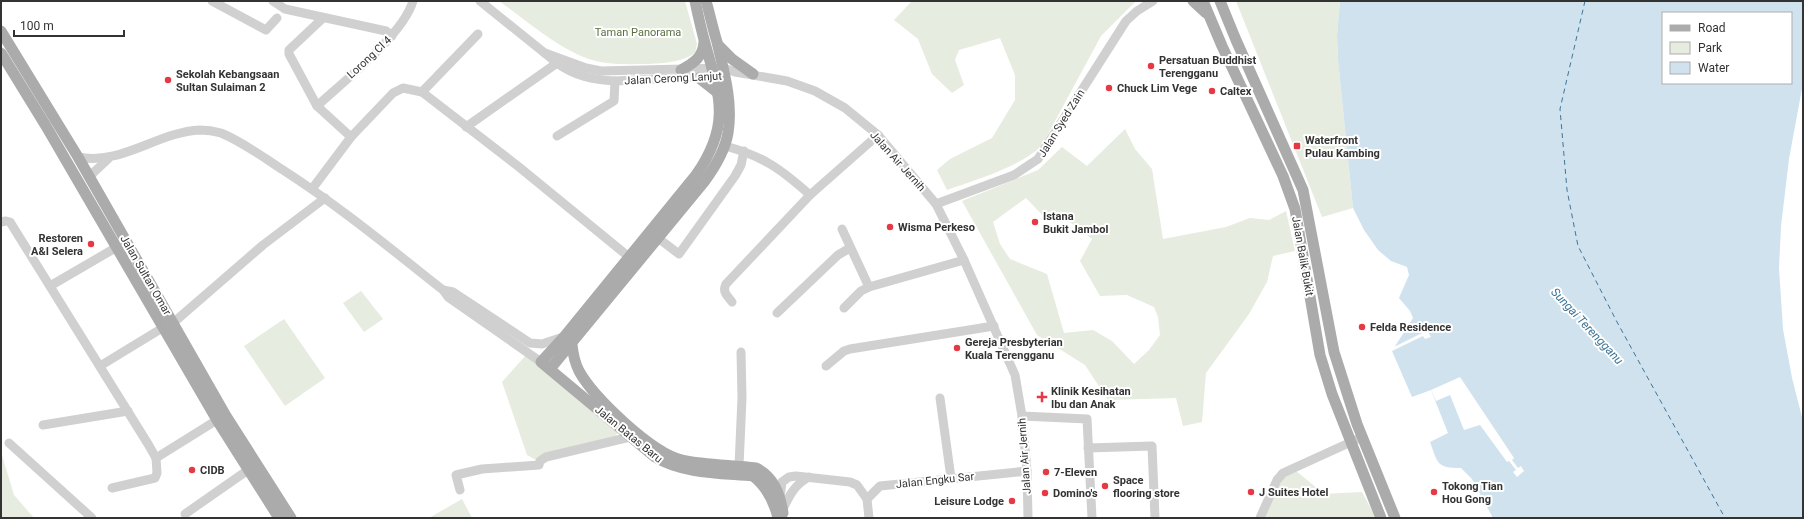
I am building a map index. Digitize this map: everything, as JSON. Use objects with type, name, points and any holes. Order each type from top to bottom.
[{"type":"main road","points":[[682,70],[691,65],[704,50],[704,41],[694,1]]},
{"type":"main road","points":[[541,362],[568,341],[658,238],[704,182],[720,158],[725,146],[730,121],[717,43],[706,1]]},
{"type":"main road","points":[[1193,1],[1208,14]]},
{"type":"main road","name":"Jalan Balik Bukit","points":[[1204,1],[1208,14],[1290,194],[1295,209],[1320,355],[1351,442],[1382,518]]},
{"type":"main road","name":"Jalan Balik Bukit","points":[[1220,1],[1303,190],[1334,352],[1345,390],[1394,518]]},
{"type":"main road","name":"Jalan Sultan Omar","points":[[1,31],[78,157],[169,325],[291,518]]},
{"type":"main road","points":[[550,369],[568,341],[629,257],[696,176],[707,160],[715,144],[720,121],[718,93],[722,72],[704,41]]},
{"type":"main road","points":[[717,43],[732,59],[754,74]]},
{"type":"main road","points":[[1,53],[117,247],[169,325],[217,420],[279,518]]},
{"type":"main road","points":[[699,78],[718,93]]},
{"type":"main road","name":"Jalan Batas Baru","points":[[568,341],[580,372],[593,389],[610,409],[656,448],[682,460],[756,468],[765,472],[774,484],[781,511]]},
{"type":"main road","name":"Jalan Batas Baru","points":[[541,362],[655,457],[666,463],[681,468],[753,476],[762,482],[781,511]]},
{"type":"street","points":[[212,1],[266,30],[277,18]]},
{"type":"street","points":[[273,1],[285,9],[386,31],[392,36]]},
{"type":"street","name":"Lorong Cl 4","points":[[317,106],[392,36],[405,17],[413,1]]},
{"type":"street","name":"Jalan Cerong Lanjut","points":[[480,1],[556,63],[567,71],[582,77],[615,81],[699,78],[722,72]]},
{"type":"street","name":"Jalan Syed Zain","points":[[936,204],[1014,175],[1038,159],[1126,21],[1153,1]]},
{"type":"street","points":[[323,18],[288,52],[317,106],[351,137]]},
{"type":"street","points":[[422,92],[478,34]]},
{"type":"street","name":"Jalan Cerong Lanjut","points":[[545,53],[586,68],[601,71],[682,70],[722,72]]},
{"type":"street","points":[[466,127],[556,63]]},
{"type":"street","name":"Jalan Air Jernih","points":[[722,72],[754,74],[788,81],[827,96],[858,118],[878,135],[936,204],[964,260],[1015,375],[1022,416],[1027,471],[1028,518]]},
{"type":"street","points":[[557,136],[614,101],[615,81]]},
{"type":"street","points":[[312,188],[351,137],[393,94],[403,88],[422,92],[519,167],[629,257]]},
{"type":"street","points":[[78,157],[87,159],[108,158],[178,134],[208,130],[220,133],[237,141],[312,188],[443,290],[448,297],[541,362]]},
{"type":"street","points":[[732,302],[724,292],[726,284],[810,195],[878,135]]},
{"type":"street","points":[[725,146],[744,151],[768,161],[790,176],[810,195]]},
{"type":"street","points":[[658,238],[679,254],[735,176],[741,164],[744,151]]},
{"type":"street","points":[[90,179],[93,173],[108,158]]},
{"type":"street","points":[[100,366],[169,325],[263,245],[325,198]]},
{"type":"street","points":[[1,222],[10,222],[156,458],[157,474],[155,478],[112,488]]},
{"type":"street","points":[[842,229],[869,287]]},
{"type":"street","points":[[50,286],[117,247]]},
{"type":"street","points":[[777,313],[838,255],[850,248]]},
{"type":"street","points":[[844,308],[860,291],[869,287],[964,260]]},
{"type":"street","points":[[443,290],[453,292],[530,343],[542,344],[568,341]]},
{"type":"street","points":[[826,366],[844,351],[850,349],[994,326]]},
{"type":"street","points":[[739,466],[741,352]]},
{"type":"street","points":[[940,398],[951,478]]},
{"type":"street","points":[[43,425],[128,411]]},
{"type":"street","points":[[1022,416],[1087,419],[1092,518]]},
{"type":"street","points":[[156,458],[217,420]]},
{"type":"street","points":[[460,490],[456,476],[482,469],[539,465],[540,461],[546,457],[630,436]]},
{"type":"street","points":[[1260,518],[1277,480],[1283,473],[1362,437]]},
{"type":"street","points":[[9,443],[92,518]]},
{"type":"street","points":[[1088,448],[1152,446],[1155,518]]},
{"type":"street","points":[[185,514],[248,470]]},
{"type":"street","name":"Jalan Engku Sar","points":[[867,498],[880,486],[1027,471]]},
{"type":"street","points":[[781,511],[782,482],[785,479],[796,476],[810,476],[850,482],[857,485],[867,498],[869,518]]},
{"type":"street","points":[[781,511],[796,487],[810,476]]},
{"type":"green space","name":"Taman Panorama","points":[[499,1],[685,1],[697,44],[695,53],[673,62],[649,64],[612,64],[600,62],[587,58],[561,45]]},
{"type":"green space","points":[[912,1],[1136,1],[1101,36],[1041,147],[1031,155],[1008,167],[947,190],[937,170],[950,159],[992,138],[1015,100],[1015,75],[1000,38],[959,50],[955,60],[964,85],[952,93],[932,74],[918,39],[894,20]]},
{"type":"green space","points":[[1236,1],[1340,1],[1337,35],[1338,60],[1353,208],[1322,217]]},
{"type":"green space","points":[[1125,129],[1135,149],[1152,169],[1163,239],[1226,227],[1250,218],[1269,220],[1286,211],[1295,251],[1273,256],[1267,282],[1249,314],[1206,373],[1202,422],[1183,426],[1176,398],[1108,400],[1085,365],[1037,335],[962,201],[1038,170],[1062,147],[1087,166]],"holes":[[[1026,198],[1048,221],[1058,213],[1092,239],[1080,261],[1100,296],[1127,295],[1154,307],[1158,317],[1160,335],[1149,350],[1134,364],[1112,341],[1093,330],[1064,333],[1047,274],[1010,259],[1000,244],[993,222]]]},
{"type":"green space","points":[[361,291],[383,319],[364,332],[343,303]]},
{"type":"green space","points":[[284,319],[325,378],[285,406],[244,346]]},
{"type":"green space","points":[[526,355],[620,431],[615,436],[545,453],[536,460],[527,455],[502,382]]},
{"type":"green space","points":[[1,452],[14,495],[34,518],[1,518]]},
{"type":"green space","points":[[1295,470],[1324,494],[1362,492],[1376,518],[1263,518],[1281,478]]},
{"type":"green space","points":[[462,499],[472,518],[429,518]]},
{"type":"water","name":"Sungai Terengganu","points":[[1340,1],[1803,1],[1803,83],[1789,159],[1781,226],[1779,268],[1783,329],[1792,378],[1803,421],[1803,518],[1493,518],[1472,479],[1461,468],[1447,467],[1439,463],[1430,442],[1448,433],[1431,390],[1412,397],[1392,351],[1413,318],[1410,311],[1399,298],[1409,275],[1407,267],[1391,261],[1378,250],[1364,230],[1353,208],[1338,60],[1337,35]]},
{"type":"pier","points":[[1426,329],[1431,337],[1425,339],[1423,336],[1392,351],[1392,348],[1422,333],[1421,330]]},
{"type":"pier","points":[[1460,377],[1514,458],[1512,460],[1518,468],[1521,466],[1524,471],[1517,477],[1513,472],[1516,470],[1509,461],[1507,462],[1480,425],[1464,430],[1450,395],[1436,401],[1431,390]]},
{"type":"ferry route","points":[[1585,1],[1560,109],[1567,190],[1578,246],[1617,322],[1725,518]]},
{"type":"place","name":"Persatuan Buddhist Terengganu","points":[[1151,66]]},
{"type":"place","name":"Sekolah Kebangsaan Sultan Sulaiman 2","points":[[168,80]]},
{"type":"place","name":"Chuck Lim Vege","points":[[1109,88]]},
{"type":"place","name":"Caltex","points":[[1212,91]]},
{"type":"place","name":"Waterfront Pulau Kambing","points":[[1297,146]]},
{"type":"place","name":"Istana Bukit Jambol","points":[[1035,222]]},
{"type":"place","name":"Wisma Perkeso","points":[[890,227]]},
{"type":"place","name":"Restoren A&I Selera","points":[[91,244]]},
{"type":"place","name":"Felda Residence","points":[[1362,327]]},
{"type":"place","name":"Gereja Presbyterian Kuala Terengganu","points":[[957,348]]},
{"type":"place","name":"Klinik Kesihatan Ibu dan Anak","points":[[1042,397]]},
{"type":"place","name":"CIDB","points":[[192,470]]},
{"type":"place","name":"7-Eleven","points":[[1046,472]]},
{"type":"place","name":"Space flooring store","points":[[1105,486]]},
{"type":"place","name":"J Suites Hotel","points":[[1251,492]]},
{"type":"place","name":"Tokong Tian Hou Gong","points":[[1434,492]]},
{"type":"place","name":"Domino's","points":[[1045,493]]},
{"type":"place","name":"Leisure Lodge","points":[[1012,501]]}]
